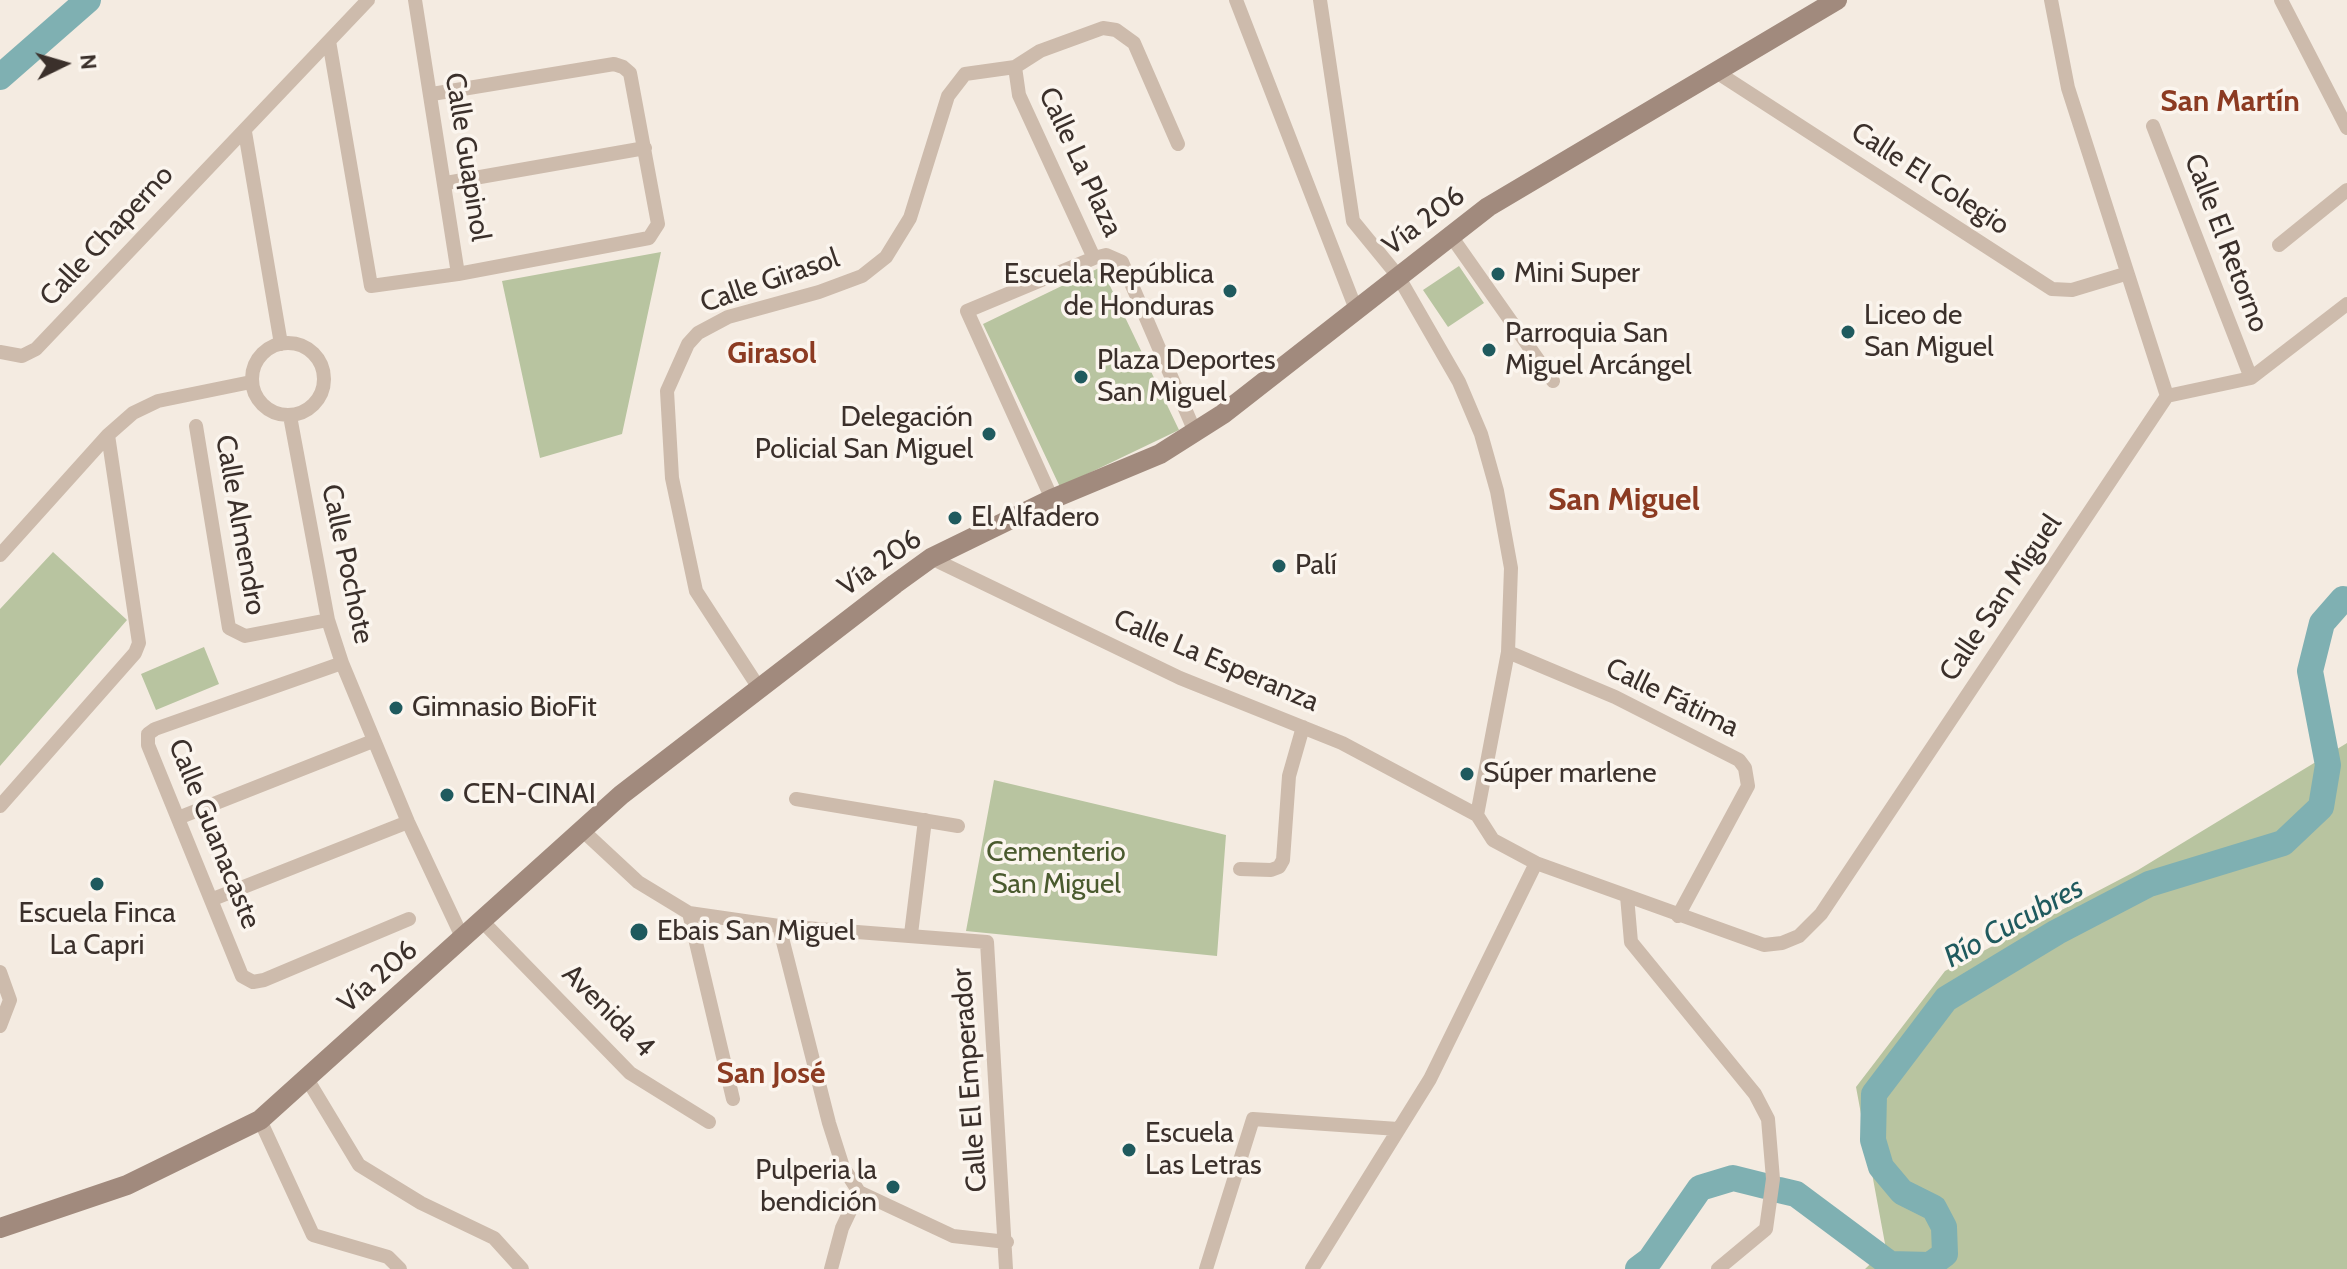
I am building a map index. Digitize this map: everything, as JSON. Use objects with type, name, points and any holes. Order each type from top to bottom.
[{"type":"main road","name":"Vía 206","points":[[0,1228],[127,1185],[260,1120],[581,829],[759,688],[931,558],[1052,499],[1160,454],[1195,432],[1357,312],[1451,236],[1553,166],[1715,71],[1810,6],[1837,0]]},
{"type":"street","points":[[281,344],[245,132],[368,0]]},
{"type":"street","name":"Calle Guapinol","points":[[329,41],[371,286],[458,274],[415,0]]},
{"type":"street","points":[[1236,0],[1357,312]]},
{"type":"street","points":[[1320,0],[1353,221],[1398,276],[1459,382],[1481,434],[1497,491],[1511,568],[1508,652],[1477,815]]},
{"type":"street","points":[[2051,0],[2068,88],[2125,274],[2167,396],[2251,378],[2347,304]]},
{"type":"street","points":[[2281,0],[2347,128]]},
{"type":"street","name":"Calle Girasol","points":[[759,688],[696,591],[672,478],[667,391],[688,344],[698,333],[728,317],[819,292],[862,276],[886,257],[910,218],[954,83],[965,74],[1015,67],[1040,51],[1103,28],[1127,35],[1134,43],[1178,144]]},
{"type":"street","points":[[432,94],[614,64],[630,73],[658,224],[649,238],[458,274]]},
{"type":"street","name":"Calle La Plaza","points":[[1015,67],[1019,95],[1094,258],[1106,255],[1122,262],[1195,432]]},
{"type":"street","name":"Calle El Colegio","points":[[1715,71],[2052,289],[2072,290],[2125,274]]},
{"type":"street","name":"Calle El Retorno","points":[[2153,126],[2251,378]]},
{"type":"street","name":"Calle Chaperno","points":[[0,352],[22,356],[36,349],[245,132]]},
{"type":"street","points":[[446,183],[645,148]]},
{"type":"street","points":[[2279,245],[2347,190]]},
{"type":"street","points":[[1451,236],[1553,381]]},
{"type":"street","points":[[1052,499],[967,311],[1094,258]]},
{"type":"street","points":[[292,343],[313,353],[324,375],[323,387],[312,407],[290,416],[268,410],[254,393],[251,382],[252,371],[262,353],[281,344],[292,343]]},
{"type":"street","points":[[0,555],[108,435],[133,413],[158,401],[251,382]]},
{"type":"street","name":"Calle San Miguel","points":[[1477,815],[1493,840],[1536,863],[1764,945],[1782,943],[1799,936],[1821,914],[2167,396]]},
{"type":"street","name":"Calle Pochote","points":[[290,416],[328,620],[342,663],[408,822],[463,939]]},
{"type":"street","name":"Calle Almendro","points":[[196,426],[229,628],[245,636],[328,620]]},
{"type":"street","points":[[0,806],[135,653],[139,643],[108,435]]},
{"type":"street","name":"Calle La Esperanza","points":[[931,558],[1180,678],[1342,743],[1477,815]]},
{"type":"street","name":"Calle Fátima","points":[[1508,652],[1615,697],[1739,760],[1745,768],[1748,786],[1678,916]]},
{"type":"street","name":"Calle Guanacaste","points":[[342,663],[148,734],[148,745],[242,976],[253,982],[409,919]]},
{"type":"street","points":[[1240,869],[1271,870],[1279,867],[1283,860],[1289,776],[1303,727]]},
{"type":"street","points":[[178,818],[373,741]]},
{"type":"street","points":[[796,799],[958,826]]},
{"type":"street","points":[[911,934],[925,820]]},
{"type":"street","points":[[213,899],[408,822]]},
{"type":"street","name":"Calle El Emperador","points":[[581,829],[638,882],[689,913],[779,926],[987,942],[1007,1242],[1006,1269]]},
{"type":"street","points":[[1312,1269],[1430,1079],[1536,863]]},
{"type":"street","points":[[1627,896],[1631,942],[1755,1094],[1768,1119],[1773,1179],[1766,1229],[1718,1269]]},
{"type":"street","points":[[689,913],[733,1099]]},
{"type":"street","name":"Avenida 4","points":[[482,921],[630,1073],[709,1122]]},
{"type":"street","points":[[779,926],[829,1123],[843,1167],[859,1192],[953,1236],[1007,1242]]},
{"type":"street","points":[[0,1026],[10,1000],[1,975]]},
{"type":"street","points":[[306,1077],[359,1165],[421,1203],[494,1238],[522,1269]]},
{"type":"street","points":[[1206,1269],[1253,1119],[1398,1129]]},
{"type":"street","points":[[260,1120],[313,1235],[388,1257],[400,1269]]},
{"type":"street","points":[[831,1269],[842,1228],[859,1192]]},
{"type":"green space","points":[[661,252],[622,434],[540,458],[502,281]]},
{"type":"green space","points":[[1459,266],[1484,303],[1448,327],[1423,290]]},
{"type":"green space","name":"Plaza Deportes San Miguel","points":[[1101,267],[1179,430],[1060,487],[983,324]]},
{"type":"green space","points":[[53,552],[127,620],[0,766],[0,609]]},
{"type":"green space","points":[[204,647],[219,684],[156,710],[141,674]]},
{"type":"green space","points":[[2347,743],[2347,1269],[1865,1269],[1886,1249],[1856,1087],[1945,971],[2138,870]]},
{"type":"green space","name":"Cementerio San Miguel","points":[[994,780],[1226,835],[1217,956],[966,931]]},
{"type":"waterway","points":[[0,77],[88,0]]},
{"type":"waterway","name":"Río Cucubres","points":[[1779,1190],[1796,1194],[1890,1264],[1930,1265],[1945,1254],[1944,1227],[1934,1208],[1902,1192],[1881,1167],[1873,1140],[1874,1094],[1946,999],[2057,932],[2149,884],[2283,843],[2321,807],[2328,765],[2310,671],[2322,623],[2343,599],[2347,601]]},
{"type":"waterway","name":"Río Cucubres","points":[[1638,1269],[1650,1260],[1700,1188],[1733,1178],[1765,1186]]},
{"type":"place","name":"Mini Super","points":[[1498,274]]},
{"type":"place","name":"Escuela República de Honduras","points":[[1230,291]]},
{"type":"place","name":"Liceo de San Miguel","points":[[1848,332]]},
{"type":"place","name":"Parroquia San Miguel Arcángel","points":[[1489,350]]},
{"type":"place","name":"Plaza Deportes San Miguel","points":[[1081,377]]},
{"type":"place","name":"Delegación Policial San Miguel","points":[[989,434]]},
{"type":"place","name":"El Alfadero","points":[[955,518]]},
{"type":"place","name":"Palí","points":[[1279,566]]},
{"type":"place","name":"Gimnasio BioFit","points":[[396,708]]},
{"type":"place","name":"Súper marlene","points":[[1467,774]]},
{"type":"place","name":"CEN-CINAI","points":[[447,795]]},
{"type":"place","name":"Escuela Finca La Capri","points":[[97,884]]},
{"type":"place","name":"Ebais San Miguel","points":[[639,932]]},
{"type":"place","name":"Escuela Las Letras","points":[[1129,1150]]},
{"type":"place","name":"Pulperia la bendición","points":[[893,1187]]},
{"type":"district","name":"San Martín","points":[[2230,102]]},
{"type":"district","name":"Girasol","points":[[772,354]]},
{"type":"district","name":"San Miguel","points":[[1624,501]]},
{"type":"district","name":"San José","points":[[771,1074]]}]
